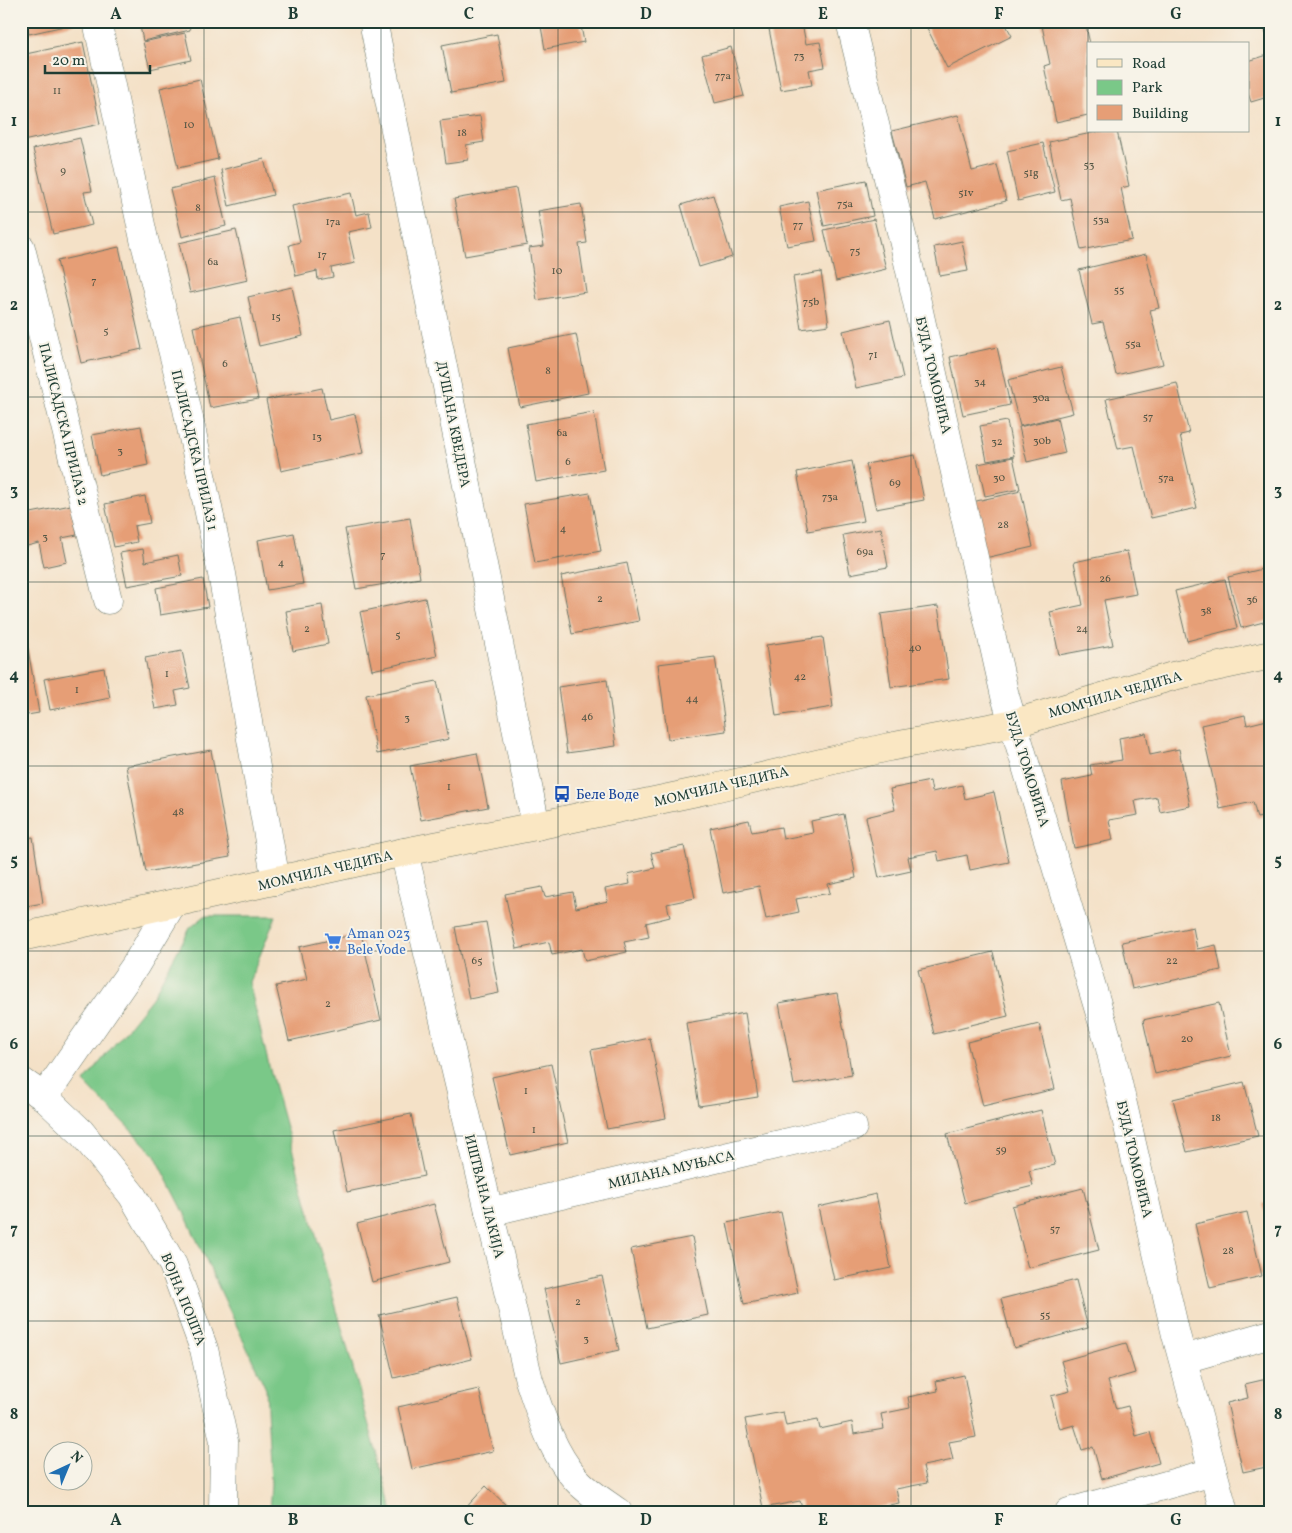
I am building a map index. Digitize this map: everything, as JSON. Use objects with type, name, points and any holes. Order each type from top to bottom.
[{"type":"street","name":"ПАЛИСАДСКА ПРИЛАЗ 1","points":[[97,21],[144,240],[188,413],[222,574],[276,881]]},
{"type":"street","name":"ДУШАНА КВЕДЕРА","points":[[373,21],[536,826]]},
{"type":"street","name":"БУДА ТОМОВИЋА","points":[[850,21],[904,244],[1006,696],[1108,1044],[1176,1335],[1224,1512]]},
{"type":"street","name":"ПАЛИСАДСКА ПРИЛАЗ 2","points":[[21,248],[108,600]]},
{"type":"street","name":"МОМЧИЛА ЧЕДИЋА","points":[[21,937],[404,852],[536,826],[889,746],[1015,723],[1173,676],[1271,655]]},
{"type":"street","name":"ИШТВАНА ЛАКИЈА","points":[[404,852],[529,1380],[548,1435],[576,1479],[592,1494],[618,1512]]},
{"type":"street","points":[[44,1098],[135,966],[172,904]]},
{"type":"street","name":"ВОЈНА ПОШТА","points":[[21,1080],[44,1098],[80,1132],[132,1195],[173,1265],[204,1349],[224,1441],[224,1512]]},
{"type":"street","name":"МИЛАНА МУЊАСА","points":[[489,1212],[853,1127]]},
{"type":"street","points":[[1184,1359],[1271,1334]]},
{"type":"street","points":[[1068,1512],[1213,1472]]},
{"type":"green space","points":[[205,916],[276,916],[249,982],[269,1066],[393,1512],[269,1512],[271,1484],[266,1389],[182,1208],[155,1155],[84,1082],[152,998],[190,928]]},
{"type":"building","points":[[26,21],[82,21],[82,22],[29,34]]},
{"type":"building","points":[[139,21],[188,21],[190,30],[143,41]]},
{"type":"building","points":[[540,21],[580,21],[584,42],[545,49]]},
{"type":"building","points":[[941,21],[1004,21],[1012,36],[947,68],[927,28]]},
{"type":"building","points":[[1041,21],[1085,21],[1090,42],[1087,42],[1087,115],[1056,122],[1044,66],[1050,64]]},
{"type":"building","points":[[1262,21],[1271,21],[1271,33],[1266,34]]},
{"type":"building","points":[[21,23],[26,42],[21,43]]},
{"type":"building","points":[[802,23],[806,44],[820,42],[825,67],[809,70],[812,85],[781,90],[769,29]]},
{"type":"building","points":[[185,33],[191,60],[150,69],[143,42]]},
{"type":"building","points":[[497,34],[506,83],[451,93],[442,45]]},
{"type":"building","points":[[83,42],[100,124],[23,141],[21,55]]},
{"type":"building","points":[[731,47],[744,96],[715,103],[702,55]]},
{"type":"building","points":[[1271,54],[1271,96],[1251,102],[1250,99],[1250,60]]},
{"type":"building","points":[[200,79],[218,159],[178,168],[160,88]]},
{"type":"building","points":[[958,115],[972,171],[997,165],[1006,201],[935,219],[925,182],[906,187],[892,131]]},
{"type":"building","points":[[480,116],[484,142],[466,145],[468,160],[446,163],[440,121]]},
{"type":"building","points":[[1096,132],[1117,132],[1129,186],[1121,188],[1132,240],[1081,250],[1070,198],[1061,200],[1049,142]]},
{"type":"building","points":[[80,138],[92,191],[84,192],[92,225],[53,234],[33,149]]},
{"type":"building","points":[[1043,143],[1055,192],[1018,201],[1007,151]]},
{"type":"building","points":[[264,159],[273,195],[229,206],[221,170]]},
{"type":"building","points":[[215,178],[226,226],[182,237],[170,189]]},
{"type":"building","points":[[866,180],[873,216],[824,226],[816,190]]},
{"type":"building","points":[[516,188],[527,245],[465,256],[454,199]]},
{"type":"building","points":[[351,193],[356,215],[369,212],[372,227],[348,232],[355,263],[331,268],[333,277],[318,280],[317,271],[296,276],[289,245],[300,242],[292,206]]},
{"type":"building","points":[[713,195],[732,257],[699,267],[681,205]]},
{"type":"building","points":[[808,201],[816,241],[787,246],[779,207]]},
{"type":"building","points":[[581,204],[587,243],[579,244],[586,292],[537,300],[529,248],[544,246],[538,211]]},
{"type":"building","points":[[874,219],[886,269],[836,281],[824,230]]},
{"type":"building","points":[[236,230],[248,280],[190,293],[179,243]]},
{"type":"building","points":[[962,241],[968,271],[940,276],[934,247]]},
{"type":"building","points":[[119,247],[142,349],[81,363],[57,261]]},
{"type":"building","points":[[1146,254],[1159,308],[1150,310],[1163,364],[1116,375],[1103,322],[1092,324],[1079,270]]},
{"type":"building","points":[[821,272],[829,325],[801,329],[793,277]]},
{"type":"building","points":[[292,287],[303,336],[259,346],[248,297]]},
{"type":"building","points":[[240,317],[258,399],[210,408],[193,327]]},
{"type":"building","points":[[890,320],[903,378],[856,388],[843,331]]},
{"type":"building","points":[[576,334],[588,393],[520,407],[508,348]]},
{"type":"building","points":[[997,347],[1010,405],[963,415],[950,357]]},
{"type":"building","points":[[1061,367],[1073,413],[1020,426],[1008,380]]},
{"type":"building","points":[[1177,383],[1189,433],[1180,435],[1197,508],[1151,518],[1134,446],[1118,449],[1106,399]]},
{"type":"building","points":[[322,388],[329,420],[355,414],[363,453],[281,471],[266,400]]},
{"type":"building","points":[[594,412],[604,470],[536,482],[526,424]]},
{"type":"building","points":[[1057,418],[1065,453],[1027,462],[1019,427]]},
{"type":"building","points":[[1007,421],[1014,456],[987,461],[980,426]]},
{"type":"building","points":[[141,426],[148,465],[100,475],[92,435]]},
{"type":"building","points":[[915,455],[924,500],[876,509],[866,464]]},
{"type":"building","points":[[1013,457],[1020,489],[985,496],[978,464]]},
{"type":"building","points":[[852,461],[864,521],[808,531],[797,472]]},
{"type":"building","points":[[1021,491],[1033,547],[985,558],[972,502]]},
{"type":"building","points":[[590,493],[601,551],[535,563],[524,504]]},
{"type":"building","points":[[145,496],[150,523],[134,526],[137,542],[114,547],[105,504]]},
{"type":"building","points":[[71,505],[77,535],[62,538],[67,562],[44,567],[39,543],[23,547],[21,515]]},
{"type":"building","points":[[410,518],[420,578],[356,589],[345,529]]},
{"type":"building","points":[[881,528],[888,567],[850,574],[843,535]]},
{"type":"building","points":[[294,533],[303,584],[267,590],[258,540]]},
{"type":"building","points":[[143,549],[145,562],[178,555],[182,576],[127,586],[120,553]]},
{"type":"building","points":[[1127,551],[1136,594],[1104,600],[1113,645],[1059,655],[1050,612],[1083,605],[1074,562]]},
{"type":"building","points":[[627,563],[639,621],[572,634],[561,576]]},
{"type":"building","points":[[1271,567],[1271,620],[1241,628],[1228,577]]},
{"type":"building","points":[[203,579],[208,607],[160,615],[156,588]]},
{"type":"building","points":[[1225,579],[1237,628],[1187,641],[1175,591]]},
{"type":"building","points":[[425,598],[437,656],[372,670],[360,612]]},
{"type":"building","points":[[322,605],[328,644],[293,651],[286,611]]},
{"type":"building","points":[[938,606],[949,679],[891,687],[881,614]]},
{"type":"building","points":[[25,632],[39,713],[21,716],[21,633]]},
{"type":"building","points":[[823,637],[833,707],[776,716],[766,645]]},
{"type":"building","points":[[182,651],[190,688],[175,691],[178,705],[155,709],[145,658]]},
{"type":"building","points":[[715,657],[726,731],[668,739],[658,664]]},
{"type":"building","points":[[104,668],[110,698],[50,710],[44,679]]},
{"type":"building","points":[[607,680],[616,746],[567,753],[558,687]]},
{"type":"building","points":[[437,681],[449,739],[377,754],[366,695]]},
{"type":"building","points":[[1245,715],[1247,725],[1271,719],[1271,815],[1257,818],[1253,802],[1220,809],[1201,725]]},
{"type":"building","points":[[1146,733],[1150,755],[1179,749],[1190,806],[1160,812],[1157,797],[1135,801],[1138,815],[1109,820],[1113,840],[1074,848],[1062,782],[1092,776],[1090,765],[1122,760],[1119,738]]},
{"type":"building","points":[[211,750],[230,857],[146,872],[126,766]]},
{"type":"building","points":[[477,753],[488,807],[421,820],[410,766]]},
{"type":"building","points":[[930,781],[932,792],[962,785],[965,799],[994,792],[1009,862],[970,870],[967,855],[939,861],[937,851],[908,857],[911,871],[879,878],[866,817],[895,810],[890,789]]},
{"type":"building","points":[[844,814],[856,878],[828,884],[830,893],[796,899],[799,912],[766,919],[759,886],[723,893],[710,828],[749,820],[752,832],[781,827],[783,839],[813,833],[811,821]]},
{"type":"building","points":[[33,837],[43,903],[21,907],[21,839]]},
{"type":"building","points":[[684,846],[695,898],[667,904],[670,917],[646,923],[649,937],[624,942],[627,952],[585,961],[582,949],[552,955],[549,942],[517,949],[505,894],[542,887],[545,897],[573,892],[576,908],[608,901],[605,889],[630,884],[628,874],[655,868],[651,853]]},
{"type":"building","points":[[486,922],[499,993],[469,999],[455,927]]},
{"type":"building","points":[[1193,927],[1197,949],[1216,945],[1221,970],[1132,989],[1122,942]]},
{"type":"building","points":[[361,933],[381,1020],[289,1041],[276,986],[307,979],[299,947]]},
{"type":"building","points":[[993,952],[1008,1016],[934,1034],[918,970]]},
{"type":"building","points":[[837,993],[852,1075],[794,1085],[779,1003]]},
{"type":"building","points":[[1219,1003],[1231,1056],[1155,1074],[1143,1020]]},
{"type":"building","points":[[745,1013],[758,1097],[699,1106],[686,1023]]},
{"type":"building","points":[[1039,1024],[1055,1089],[983,1106],[967,1042]]},
{"type":"building","points":[[650,1038],[666,1118],[607,1129],[591,1050]]},
{"type":"building","points":[[551,1064],[568,1142],[510,1155],[492,1077]]},
{"type":"building","points":[[1244,1082],[1258,1136],[1187,1152],[1173,1099]]},
{"type":"building","points":[[1041,1110],[1055,1165],[1029,1171],[1033,1186],[965,1203],[947,1134]]},
{"type":"building","points":[[411,1114],[424,1176],[347,1192],[334,1130]]},
{"type":"building","points":[[1083,1188],[1099,1250],[1028,1268],[1012,1206]]},
{"type":"building","points":[[876,1194],[891,1268],[834,1280],[818,1207]]},
{"type":"building","points":[[1271,1202],[1271,1231],[1270,1231],[1263,1204]]},
{"type":"building","points":[[434,1204],[449,1262],[372,1282],[357,1224]]},
{"type":"building","points":[[781,1212],[798,1293],[744,1304],[727,1223]]},
{"type":"building","points":[[1247,1212],[1262,1276],[1210,1288],[1195,1224]]},
{"type":"building","points":[[692,1237],[708,1315],[647,1328],[631,1249]]},
{"type":"building","points":[[602,1276],[619,1350],[561,1363],[544,1289]]},
{"type":"building","points":[[1076,1280],[1088,1328],[1014,1348],[1001,1299]]},
{"type":"building","points":[[457,1297],[472,1359],[394,1378],[379,1315]]},
{"type":"building","points":[[1126,1343],[1135,1373],[1108,1381],[1116,1409],[1128,1406],[1136,1436],[1150,1432],[1159,1463],[1102,1479],[1093,1447],[1082,1450],[1074,1425],[1060,1429],[1051,1396],[1070,1391],[1061,1361]]},
{"type":"building","points":[[964,1375],[976,1437],[949,1442],[953,1460],[923,1466],[927,1483],[896,1489],[899,1503],[855,1512],[834,1512],[833,1506],[803,1512],[800,1501],[763,1508],[745,1419],[783,1412],[786,1426],[818,1420],[820,1429],[852,1422],[854,1434],[884,1429],[881,1414],[910,1408],[908,1397],[938,1391],[936,1381]]},
{"type":"building","points":[[1271,1378],[1271,1447],[1268,1447],[1271,1466],[1243,1472],[1227,1403],[1248,1398],[1245,1384]]},
{"type":"building","points":[[479,1389],[493,1451],[412,1469],[398,1407]]},
{"type":"building","points":[[486,1486],[509,1508],[506,1512],[462,1512]]},
{"type":"place","name":"Беле Воде","points":[[562,794]]},
{"type":"place","name":"Aman 023 Bele Vode","points":[[333,941]]}]
